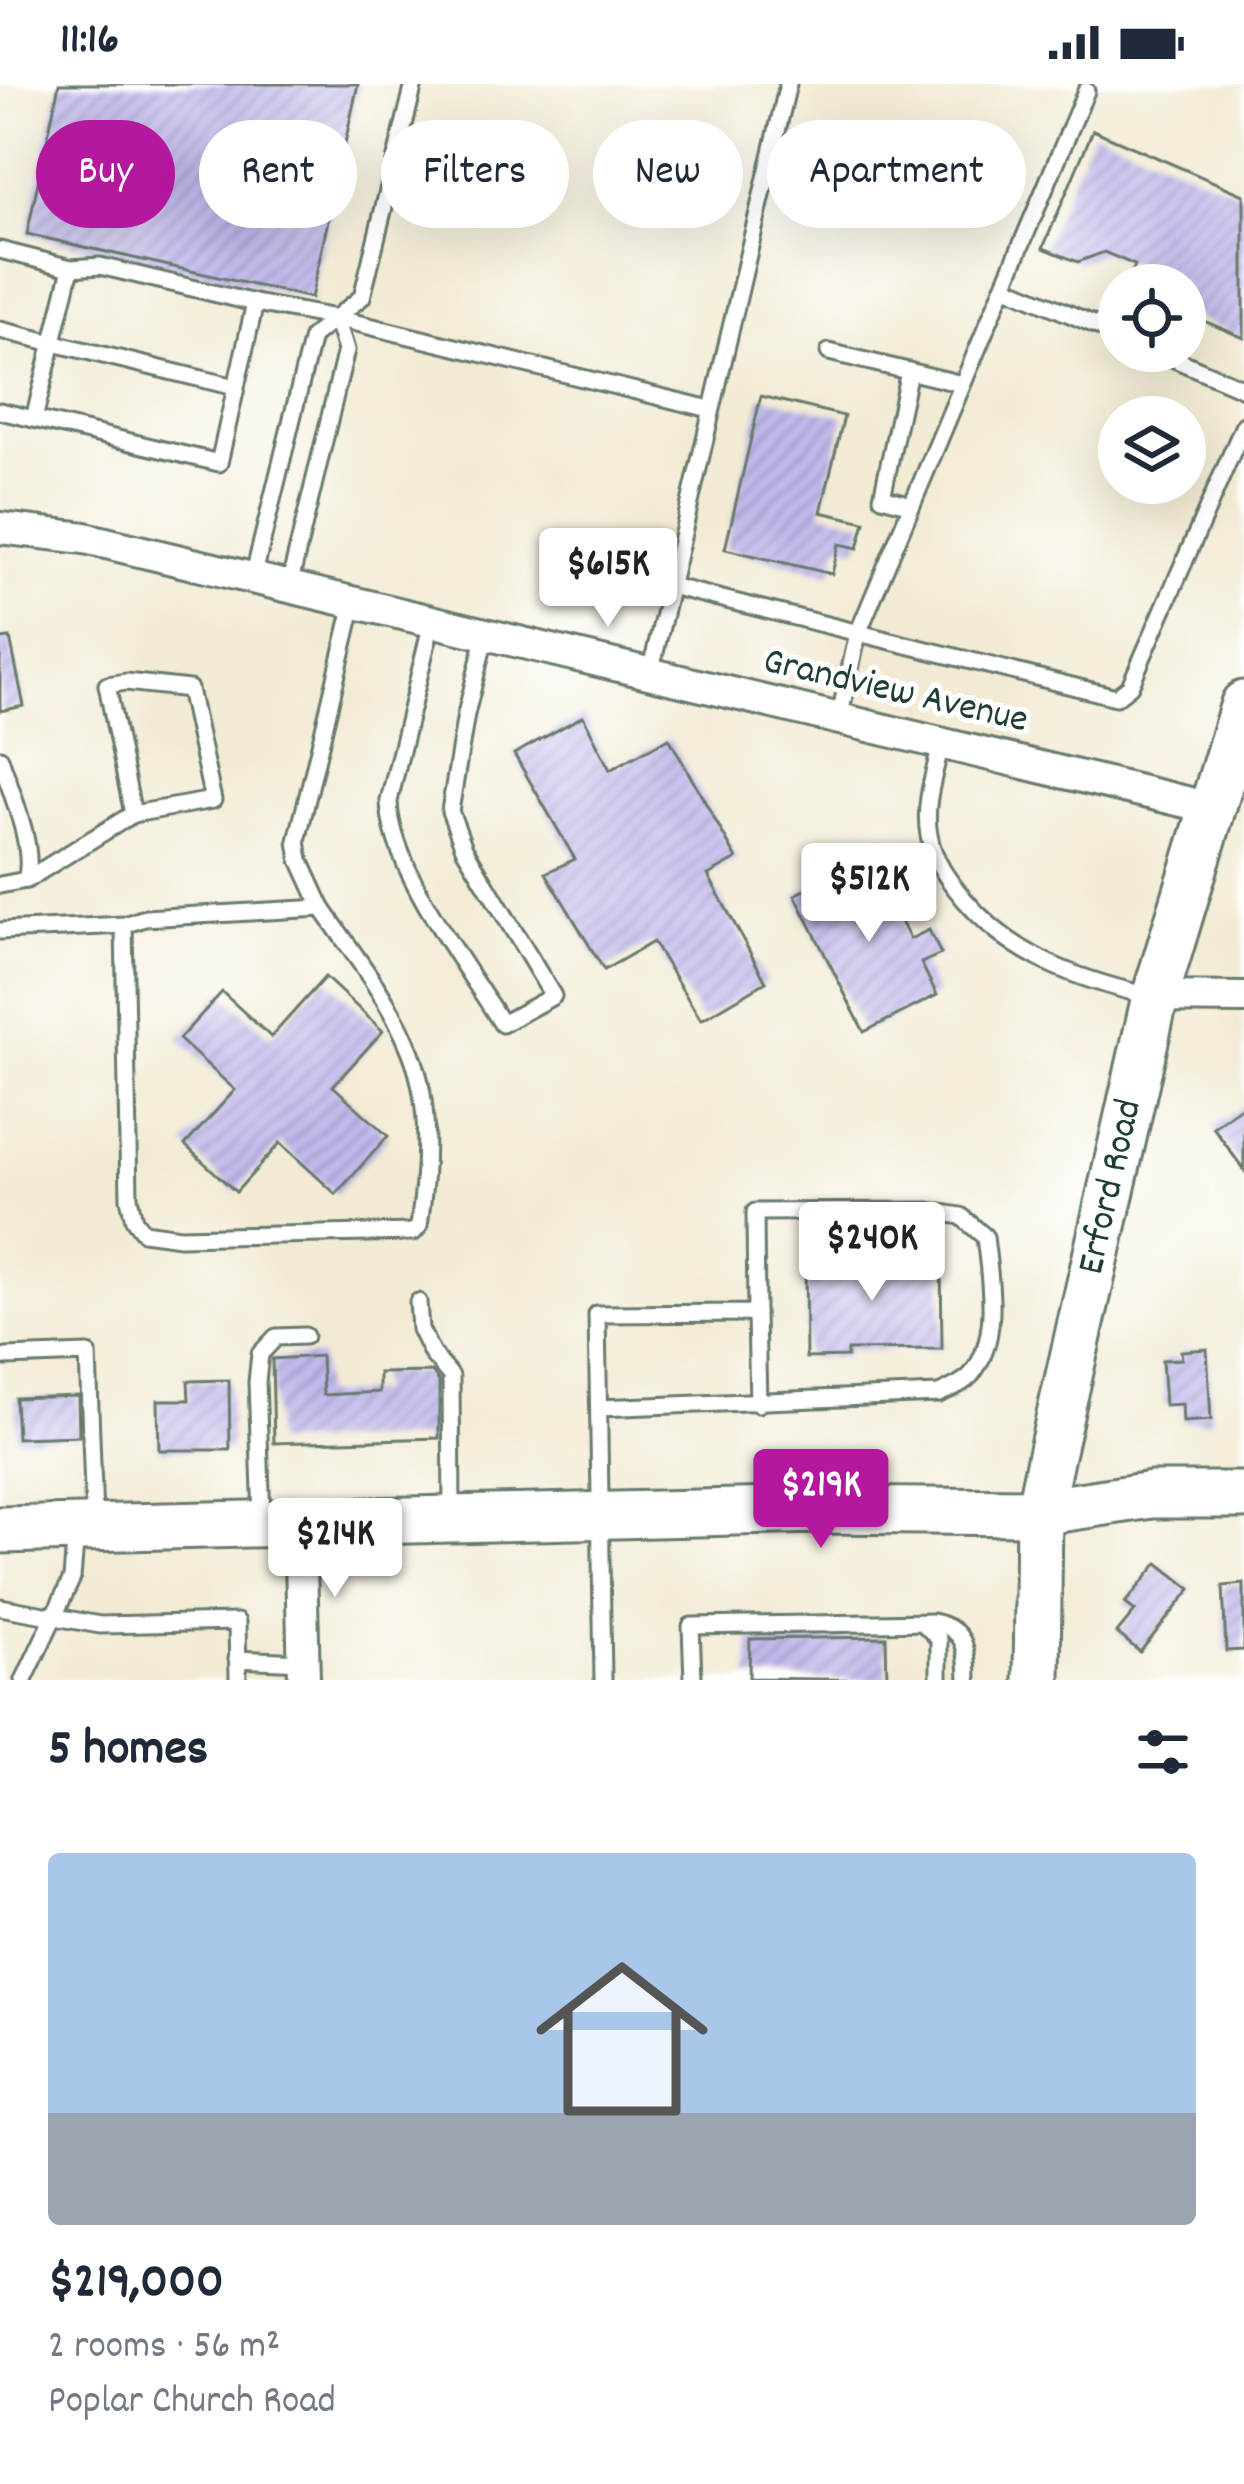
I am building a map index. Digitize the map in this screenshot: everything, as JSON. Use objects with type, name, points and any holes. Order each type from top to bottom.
[{"type":"street","name":"Grandview Avenue","points":[[0,528],[85,538],[1211,808]]},
{"type":"street","name":"Erford Road","points":[[1037,1680],[1039,1512],[1155,998],[1211,808],[1235,759],[1244,704]]},
{"type":"street","points":[[1155,998],[1244,998]]},
{"type":"street","points":[[0,1531],[821,1510],[1039,1512],[1152,1495],[1244,1495]]},
{"type":"street","points":[[281,1522],[303,1671]]},
{"type":"lane","points":[[253,578],[312,337],[362,297],[414,84]]},
{"type":"lane","points":[[650,674],[788,84]]},
{"type":"lane","points":[[839,719],[858,633],[1086,91]]},
{"type":"lane","points":[[0,250],[71,268],[100,266],[336,318],[710,409]]},
{"type":"lane","points":[[34,419],[71,268]]},
{"type":"lane","points":[[1004,286],[1098,326]]},
{"type":"lane","points":[[0,411],[219,463],[255,303]]},
{"type":"lane","points":[[289,586],[346,350],[336,318]]},
{"type":"lane","points":[[0,331],[235,388]]},
{"type":"lane","points":[[829,352],[962,384]]},
{"type":"lane","points":[[910,371],[882,496],[911,505]]},
{"type":"lane","points":[[1206,372],[1244,388]]},
{"type":"lane","points":[[670,586],[1116,697],[1130,686],[1244,424]]},
{"type":"lane","points":[[124,925],[129,1198],[134,1220],[143,1232],[180,1237],[414,1232],[419,1226],[426,1172],[421,1084],[410,1049],[386,1006],[322,908],[300,860],[297,841],[354,603]]},
{"type":"lane","points":[[432,622],[389,801],[389,821],[401,860],[502,1024],[553,996],[464,848],[450,811],[485,634]]},
{"type":"lane","points":[[0,885],[26,880],[134,814],[213,800],[189,689],[126,682],[107,685],[134,814]]},
{"type":"lane","points":[[941,743],[928,834],[953,886],[1019,950],[1052,968],[1155,998]]},
{"type":"lane","points":[[0,758],[21,823],[29,868],[26,880]]},
{"type":"lane","points":[[0,931],[322,908]]},
{"type":"lane","points":[[599,1408],[758,1405],[939,1394],[969,1378],[988,1347],[985,1237],[961,1216],[929,1210],[755,1212],[758,1405]]},
{"type":"lane","points":[[418,1303],[420,1329],[432,1354],[451,1376],[452,1518]]},
{"type":"lane","points":[[603,1680],[597,1314],[756,1313]]},
{"type":"lane","points":[[281,1522],[256,1382],[260,1354],[276,1337],[305,1336]]},
{"type":"lane","points":[[5,1357],[88,1354],[85,1528],[71,1578],[24,1680]]},
{"type":"lane","points":[[0,1607],[100,1625],[237,1622],[238,1680]]},
{"type":"lane","points":[[919,1622],[937,1634],[939,1680]]},
{"type":"lane","points":[[693,1680],[692,1626],[919,1622],[942,1624],[958,1632],[966,1645],[968,1680]]},
{"type":"lane","points":[[237,1659],[303,1671]]},
{"type":"building","points":[[59,84],[358,84],[350,120],[199,120],[199,228],[326,228],[311,298],[27,234],[36,192],[36,228],[175,228],[175,120],[51,120]]},
{"type":"building","points":[[1093,130],[1244,195],[1244,338],[1206,322],[1206,264],[1133,264],[1104,252],[1078,262],[1043,248]]},
{"type":"building","points":[[761,396],[844,416],[821,512],[865,522],[858,548],[839,544],[832,574],[725,549]]},
{"type":"building","points":[[10,638],[24,706],[0,711],[0,639]]},
{"type":"building","points":[[583,716],[610,770],[669,738],[737,859],[708,875],[766,982],[701,1020],[653,942],[604,970],[546,873],[575,859],[514,754]]},
{"type":"building","points":[[869,858],[910,939],[929,930],[941,954],[921,963],[937,995],[864,1032],[795,895]]},
{"type":"building","points":[[325,977],[383,1031],[333,1086],[388,1136],[336,1194],[280,1143],[236,1192],[185,1145],[235,1090],[179,1039],[222,992],[271,1037]]},
{"type":"building","points":[[1244,1105],[1244,1170],[1213,1127]]},
{"type":"building","points":[[941,1255],[942,1349],[847,1350],[847,1357],[806,1358],[805,1257]]},
{"type":"building","points":[[1207,1349],[1211,1420],[1183,1422],[1182,1404],[1165,1405],[1162,1360],[1182,1359],[1181,1351]]},
{"type":"building","points":[[321,1356],[323,1395],[379,1392],[379,1373],[432,1372],[439,1381],[439,1438],[274,1443],[272,1359]]},
{"type":"building","points":[[229,1380],[230,1450],[159,1450],[158,1400],[189,1400],[188,1381]]},
{"type":"building","points":[[78,1396],[79,1436],[17,1438],[15,1398]]},
{"type":"building","points":[[1158,1563],[1191,1589],[1140,1652],[1117,1633],[1135,1611],[1125,1603]]},
{"type":"building","points":[[1244,1584],[1244,1650],[1226,1651],[1223,1586]]},
{"type":"building","points":[[886,1637],[887,1680],[749,1678],[750,1639]]}]
